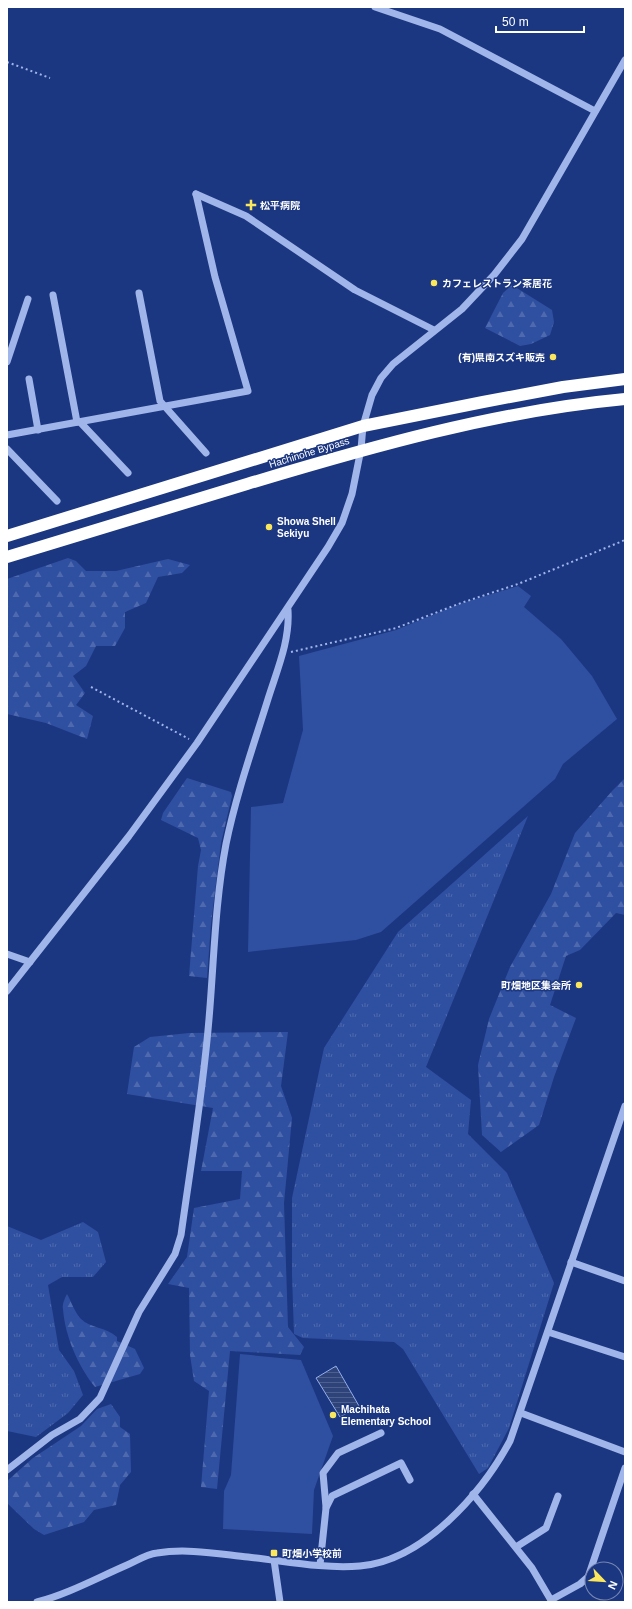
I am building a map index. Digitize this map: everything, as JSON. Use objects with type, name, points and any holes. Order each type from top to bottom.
[{"type":"highway","name":"Hachinohe Bypass","points":[[7,536],[363,426],[483,402],[625,379]]},
{"type":"highway","name":"Hachinohe Bypass","points":[[7,557],[361,449],[460,426],[564,407],[625,399]]},
{"type":"street","points":[[375,7],[440,30],[595,111]]},
{"type":"street","points":[[7,991],[129,836],[197,743],[288,610],[342,523],[352,494],[361,449],[363,426],[372,395],[381,378],[393,364],[462,309],[489,281],[522,239],[625,60]]},
{"type":"street","points":[[7,435],[248,391],[215,277],[196,194],[246,216],[355,290],[434,330]]},
{"type":"street","points":[[139,293],[160,401],[206,453]]},
{"type":"street","points":[[53,295],[78,422],[128,473]]},
{"type":"street","points":[[7,362],[28,299]]},
{"type":"street","points":[[29,379],[38,430]]},
{"type":"street","points":[[7,449],[57,501]]},
{"type":"street","points":[[7,1470],[52,1435],[80,1419],[100,1398],[139,1312],[175,1254],[181,1235],[199,1110],[209,1020],[216,915],[226,844],[238,794],[282,654],[289,626],[288,610]]},
{"type":"street","points":[[7,954],[30,962]]},
{"type":"street","points":[[37,1602],[156,1553],[213,1553],[320,1566],[361,1566],[381,1562],[401,1555],[438,1531],[473,1494],[500,1461],[510,1441],[521,1413],[570,1262],[625,1106]]},
{"type":"street","points":[[570,1262],[625,1281]]},
{"type":"street","points":[[548,1332],[625,1357]]},
{"type":"street","points":[[521,1413],[625,1452]]},
{"type":"street","points":[[320,1566],[326,1508],[322,1473],[338,1453],[381,1433]]},
{"type":"street","points":[[326,1508],[332,1496],[401,1463],[410,1480]]},
{"type":"street","points":[[473,1494],[532,1568],[551,1601],[580,1584],[588,1577],[625,1468]]},
{"type":"street","points":[[516,1547],[546,1528],[558,1496]]},
{"type":"street","points":[[274,1560],[280,1602]]},
{"type":"path","points":[[7,62],[50,78]]},
{"type":"path","points":[[282,654],[396,628],[461,603],[518,584],[625,540]]},
{"type":"path","points":[[91,687],[197,743]]},
{"type":"green space","points":[[512,285],[552,310],[554,322],[550,335],[531,344],[520,346],[485,328],[503,293]]},
{"type":"green space","points":[[68,558],[76,561],[86,571],[116,571],[168,559],[190,565],[182,573],[158,577],[146,603],[125,612],[125,628],[115,646],[96,646],[86,666],[73,676],[85,693],[76,705],[93,716],[87,739],[46,723],[7,714],[7,579]]},
{"type":"green space","points":[[518,586],[531,596],[524,607],[561,639],[592,676],[617,719],[563,764],[555,779],[381,932],[356,940],[248,952],[251,807],[283,803],[303,730],[299,656],[396,630],[459,604]]},
{"type":"green space","points":[[187,778],[231,792],[232,796],[221,843],[211,924],[207,978],[189,976],[198,866],[201,850],[198,838],[161,820],[163,813]]},
{"type":"green space","points":[[625,778],[625,915],[616,913],[580,950],[566,956],[550,1005],[576,1018],[554,1077],[539,1125],[501,1152],[482,1135],[478,1065],[489,1019],[510,967],[551,894],[575,833]]},
{"type":"green space","points":[[528,816],[426,1067],[471,1100],[468,1134],[507,1173],[554,1283],[509,1428],[488,1468],[479,1474],[403,1349],[394,1342],[303,1338],[294,1334],[292,1198],[324,1048],[398,932]]},
{"type":"green space","points":[[288,1032],[281,1086],[292,1118],[284,1203],[288,1327],[304,1347],[300,1355],[230,1351],[217,1489],[201,1487],[209,1391],[194,1381],[190,1355],[189,1288],[168,1284],[187,1257],[194,1208],[240,1199],[242,1171],[201,1171],[213,1108],[127,1094],[134,1047],[150,1037],[189,1033]]},
{"type":"green space","points":[[83,1222],[98,1232],[106,1262],[93,1277],[62,1277],[48,1285],[59,1350],[74,1371],[83,1395],[68,1413],[36,1437],[7,1431],[7,1226],[41,1240]]},
{"type":"green space","points":[[67,1294],[81,1319],[113,1334],[117,1337],[117,1341],[135,1349],[144,1368],[140,1374],[95,1387],[83,1370],[73,1350],[66,1330],[63,1307]]},
{"type":"green space","points":[[240,1354],[301,1360],[333,1436],[314,1490],[312,1534],[223,1529],[224,1491],[231,1475]]},
{"type":"green space","points":[[111,1404],[120,1417],[120,1427],[130,1434],[131,1472],[120,1485],[116,1505],[94,1510],[84,1522],[44,1535],[34,1529],[7,1503],[7,1481],[33,1458],[81,1426],[97,1409]]},
{"type":"shaded area","points":[[336,1366],[359,1406],[340,1417],[316,1378]]},
{"type":"place","name":"松平病院","points":[[251,205]]},
{"type":"place","name":"カフェレストラン茶居花","points":[[434,283]]},
{"type":"place","name":"(有)県南スズキ販売","points":[[553,357]]},
{"type":"place","name":"Showa Shell Sekiyu","points":[[269,527]]},
{"type":"place","name":"町畑地区集会所","points":[[579,985]]},
{"type":"place","name":"Machihata Elementary School","points":[[333,1415]]},
{"type":"place","name":"町畑小学校前","points":[[274,1553]]}]
